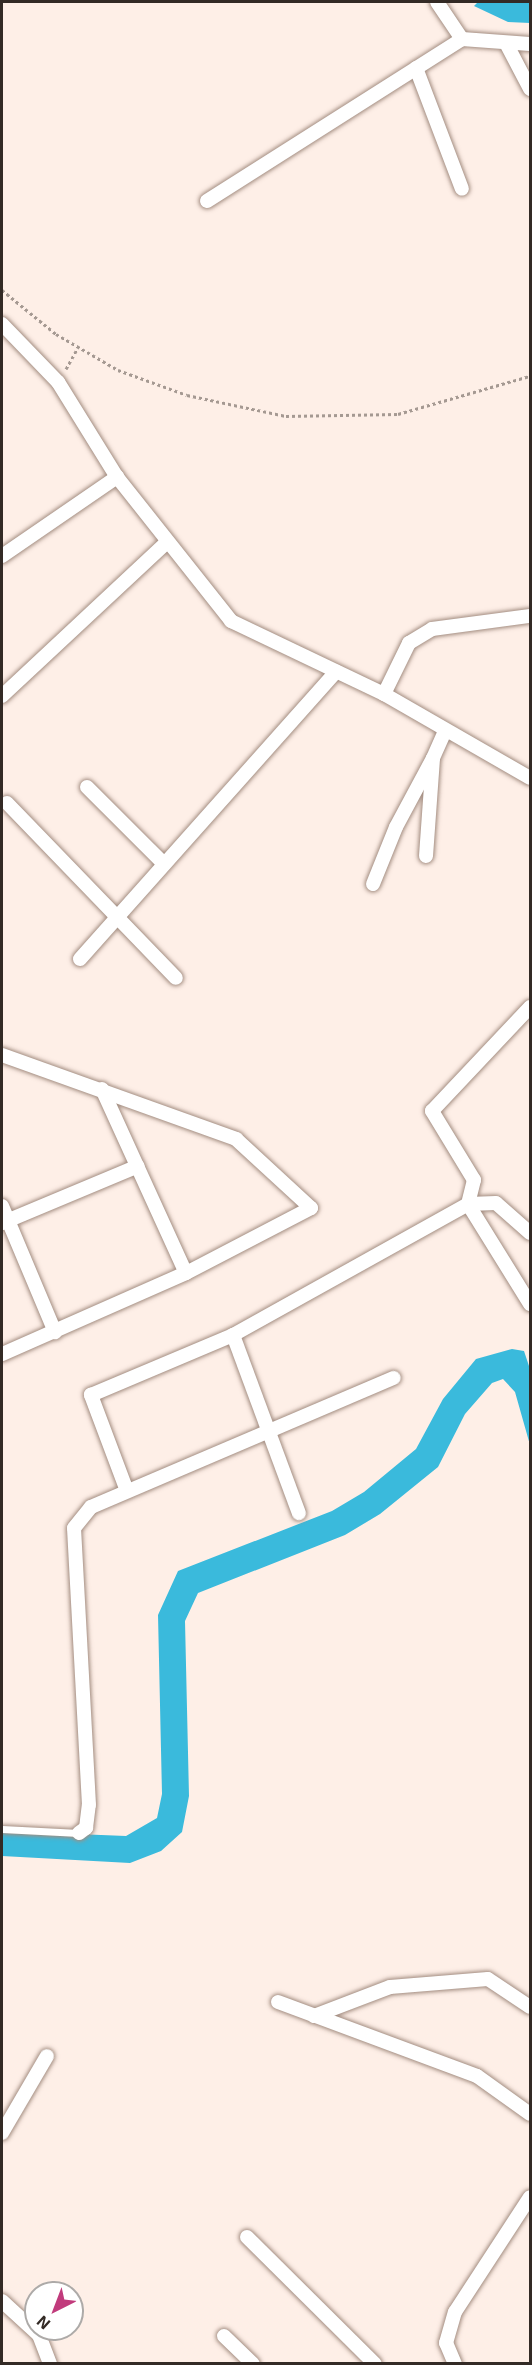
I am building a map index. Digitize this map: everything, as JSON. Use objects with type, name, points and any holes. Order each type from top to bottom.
[{"type":"street","points":[[437,2],[462,39]]},
{"type":"street","points":[[207,201],[462,39],[531,44]]},
{"type":"street","points":[[506,42],[531,89]]},
{"type":"street","points":[[416,68],[462,189]]},
{"type":"street","points":[[2,324],[58,382],[117,477],[166,543],[231,621],[384,694],[531,778]]},
{"type":"street","points":[[2,556],[117,477]]},
{"type":"street","points":[[2,696],[166,543]]},
{"type":"street","points":[[384,694],[409,644],[432,629],[531,616]]},
{"type":"street","points":[[80,959],[336,672]]},
{"type":"street","points":[[372,884],[445,730]]},
{"type":"street","points":[[426,856],[433,758]]},
{"type":"street","points":[[87,787],[164,864]]},
{"type":"street","points":[[7,803],[119,915],[176,978]]},
{"type":"street","points":[[531,1007],[432,1111],[474,1180],[468,1204],[531,1304]]},
{"type":"street","points":[[2,1055],[236,1138],[311,1208],[186,1273],[2,1354]]},
{"type":"street","points":[[102,1089],[186,1273]]},
{"type":"street","points":[[5,1222],[138,1166]]},
{"type":"street","points":[[127,1491],[91,1395],[233,1335],[468,1204],[496,1203],[531,1233]]},
{"type":"street","points":[[2,1206],[5,1222],[55,1332]]},
{"type":"street","points":[[233,1335],[299,1514]]},
{"type":"street","points":[[79,1833],[87,1825],[89,1805],[74,1528],[91,1507],[267,1430],[394,1378]]},
{"type":"street","points":[[314,2016],[390,1987],[488,1979],[531,2007]]},
{"type":"street","points":[[278,2002],[477,2076],[531,2114]]},
{"type":"street","points":[[2,2133],[47,2056]]},
{"type":"street","points":[[455,2364],[446,2343],[455,2312],[531,2197]]},
{"type":"street","points":[[248,2237],[375,2364]]},
{"type":"street","points":[[2,2301],[39,2335],[50,2364]]},
{"type":"street","points":[[224,2336],[253,2364]]},
{"type":"lane","points":[[2,1829],[79,1833]]},
{"type":"path","points":[[2,290],[78,347],[118,370],[188,395],[286,416],[398,414],[531,376]]},
{"type":"path","points":[[58,382],[78,347]]},
{"type":"water","points":[[478,2],[530,2],[530,23],[508,22],[474,6]]},
{"type":"water","points":[[512,1349],[524,1351],[530,1369],[530,1445],[515,1392],[503,1379],[492,1383],[465,1414],[438,1467],[380,1514],[345,1535],[198,1593],[185,1621],[189,1796],[182,1832],[161,1851],[130,1863],[2,1856],[2,1831],[126,1836],[157,1818],[162,1794],[158,1615],[178,1571],[332,1511],[364,1492],[416,1449],[443,1399],[476,1359]]}]
